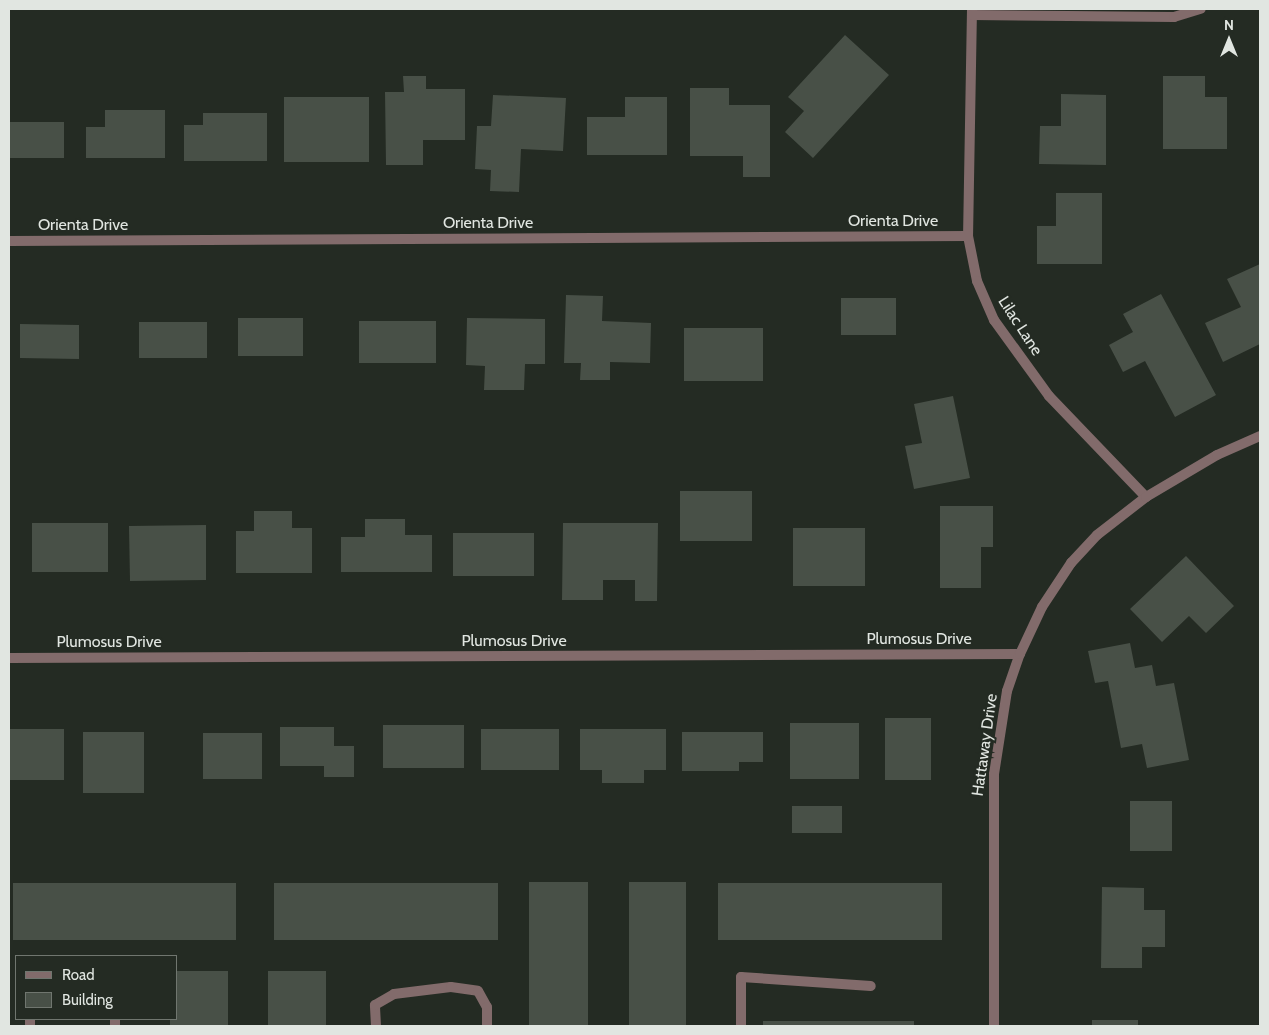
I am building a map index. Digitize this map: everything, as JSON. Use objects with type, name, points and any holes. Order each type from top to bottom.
[{"type":"street","points":[[972,12],[1174,17],[1201,9]]},
{"type":"street","name":"Lilac Lane","points":[[972,12],[968,236],[977,281],[994,320],[1049,396],[1146,497]]},
{"type":"street","name":"Orienta Drive","points":[[9,241],[968,236]]},
{"type":"street","name":"Hattaway Drive","points":[[994,1026],[994,774],[1007,691],[1020,654],[1042,606],[1071,563],[1097,535],[1146,497],[1217,455],[1260,436]]},
{"type":"street","name":"Plumosus Drive","points":[[9,658],[1020,654]]},
{"type":"street","points":[[741,1026],[741,977],[871,986]]},
{"type":"street","points":[[376,1026],[375,1005],[394,994],[451,987],[478,990],[487,1007],[486,1026]]},
{"type":"building","points":[[845,35],[889,75],[813,158],[785,132],[804,111],[788,97]]},
{"type":"building","points":[[403,76],[426,76],[426,89],[465,89],[465,140],[423,140],[423,165],[386,165],[385,92],[404,92]]},
{"type":"building","points":[[1163,76],[1205,76],[1205,97],[1227,97],[1227,149],[1163,149]]},
{"type":"building","points":[[690,88],[729,88],[729,105],[770,105],[770,177],[743,177],[743,156],[690,156]]},
{"type":"building","points":[[1061,94],[1106,95],[1106,165],[1039,164],[1040,126],[1061,126]]},
{"type":"building","points":[[493,95],[566,98],[563,151],[521,149],[519,192],[490,191],[491,170],[475,169],[477,126],[491,126]]},
{"type":"building","points":[[284,97],[369,97],[369,162],[284,162]]},
{"type":"building","points":[[625,97],[667,97],[667,155],[587,155],[587,117],[625,117]]},
{"type":"building","points":[[105,110],[165,110],[165,158],[86,158],[86,127],[105,127]]},
{"type":"building","points":[[203,113],[267,113],[267,161],[184,161],[184,125],[203,125]]},
{"type":"building","points":[[9,122],[64,122],[64,158],[9,158]]},
{"type":"building","points":[[1056,193],[1102,193],[1102,264],[1037,264],[1037,226],[1056,226]]},
{"type":"building","points":[[1260,264],[1260,344],[1223,362],[1205,323],[1241,307],[1227,279]]},
{"type":"building","points":[[1161,294],[1216,395],[1175,417],[1145,361],[1123,372],[1109,345],[1133,332],[1123,314]]},
{"type":"building","points":[[566,295],[603,296],[602,321],[651,323],[650,363],[610,362],[610,380],[580,380],[581,363],[564,363]]},
{"type":"building","points":[[841,298],[896,298],[896,335],[841,335]]},
{"type":"building","points":[[238,318],[303,318],[303,356],[238,356]]},
{"type":"building","points":[[467,318],[545,319],[545,364],[525,364],[524,390],[484,390],[485,366],[466,365]]},
{"type":"building","points":[[359,321],[436,321],[436,363],[359,363]]},
{"type":"building","points":[[139,322],[207,322],[207,358],[139,358]]},
{"type":"building","points":[[20,324],[79,325],[79,359],[20,358]]},
{"type":"building","points":[[684,328],[763,328],[763,381],[684,381]]},
{"type":"building","points":[[953,396],[970,478],[914,489],[905,446],[922,443],[914,404]]},
{"type":"building","points":[[680,491],[752,491],[752,541],[680,541]]},
{"type":"building","points":[[940,506],[993,506],[993,547],[981,547],[981,588],[940,588]]},
{"type":"building","points":[[254,511],[292,511],[292,528],[312,528],[312,573],[236,573],[236,531],[254,531]]},
{"type":"building","points":[[365,519],[405,519],[405,535],[432,535],[432,572],[341,572],[341,537],[365,537]]},
{"type":"building","points":[[32,523],[108,523],[108,572],[32,572]]},
{"type":"building","points":[[563,523],[658,523],[657,601],[635,601],[635,580],[603,580],[603,600],[562,600]]},
{"type":"building","points":[[206,525],[206,580],[130,581],[129,526]]},
{"type":"building","points":[[793,528],[865,528],[865,586],[793,586]]},
{"type":"building","points":[[453,533],[534,533],[534,576],[453,576]]},
{"type":"building","points":[[1186,556],[1234,606],[1206,633],[1189,616],[1162,642],[1130,609]]},
{"type":"building","points":[[1130,643],[1135,668],[1152,665],[1156,686],[1174,683],[1189,760],[1147,768],[1142,744],[1121,748],[1108,681],[1095,683],[1088,651]]},
{"type":"building","points":[[885,718],[931,718],[931,780],[885,780]]},
{"type":"building","points":[[790,723],[859,723],[859,779],[790,779]]},
{"type":"building","points":[[383,725],[464,725],[464,768],[383,768]]},
{"type":"building","points":[[280,727],[334,727],[334,746],[354,746],[354,777],[324,777],[324,766],[280,766]]},
{"type":"building","points":[[9,729],[64,729],[64,780],[9,780]]},
{"type":"building","points":[[481,729],[559,729],[559,770],[481,770]]},
{"type":"building","points":[[580,729],[666,729],[666,770],[644,770],[644,783],[602,783],[602,770],[580,770]]},
{"type":"building","points":[[83,732],[144,732],[144,793],[83,793]]},
{"type":"building","points":[[682,732],[763,732],[763,762],[739,762],[739,771],[682,771]]},
{"type":"building","points":[[203,733],[262,733],[262,779],[203,779]]},
{"type":"building","points":[[1130,801],[1172,801],[1172,851],[1130,851]]},
{"type":"building","points":[[792,806],[842,806],[842,833],[792,833]]},
{"type":"building","points":[[529,882],[588,882],[588,1026],[529,1026]]},
{"type":"building","points":[[629,882],[686,882],[686,1026],[629,1026]]},
{"type":"building","points":[[13,883],[236,883],[236,940],[13,940]]},
{"type":"building","points":[[274,883],[498,883],[498,940],[274,940]]},
{"type":"building","points":[[718,883],[942,883],[942,940],[718,940]]},
{"type":"building","points":[[1102,887],[1144,888],[1144,910],[1165,910],[1165,947],[1142,947],[1142,968],[1101,968]]},
{"type":"building","points":[[178,971],[228,971],[228,1026],[170,1026],[170,1020],[178,1020]]},
{"type":"building","points":[[268,971],[326,971],[326,1026],[268,1026]]},
{"type":"building","points":[[1092,1020],[1138,1020],[1138,1026],[1092,1026]]},
{"type":"building","points":[[763,1021],[914,1021],[914,1026],[763,1026]]}]
